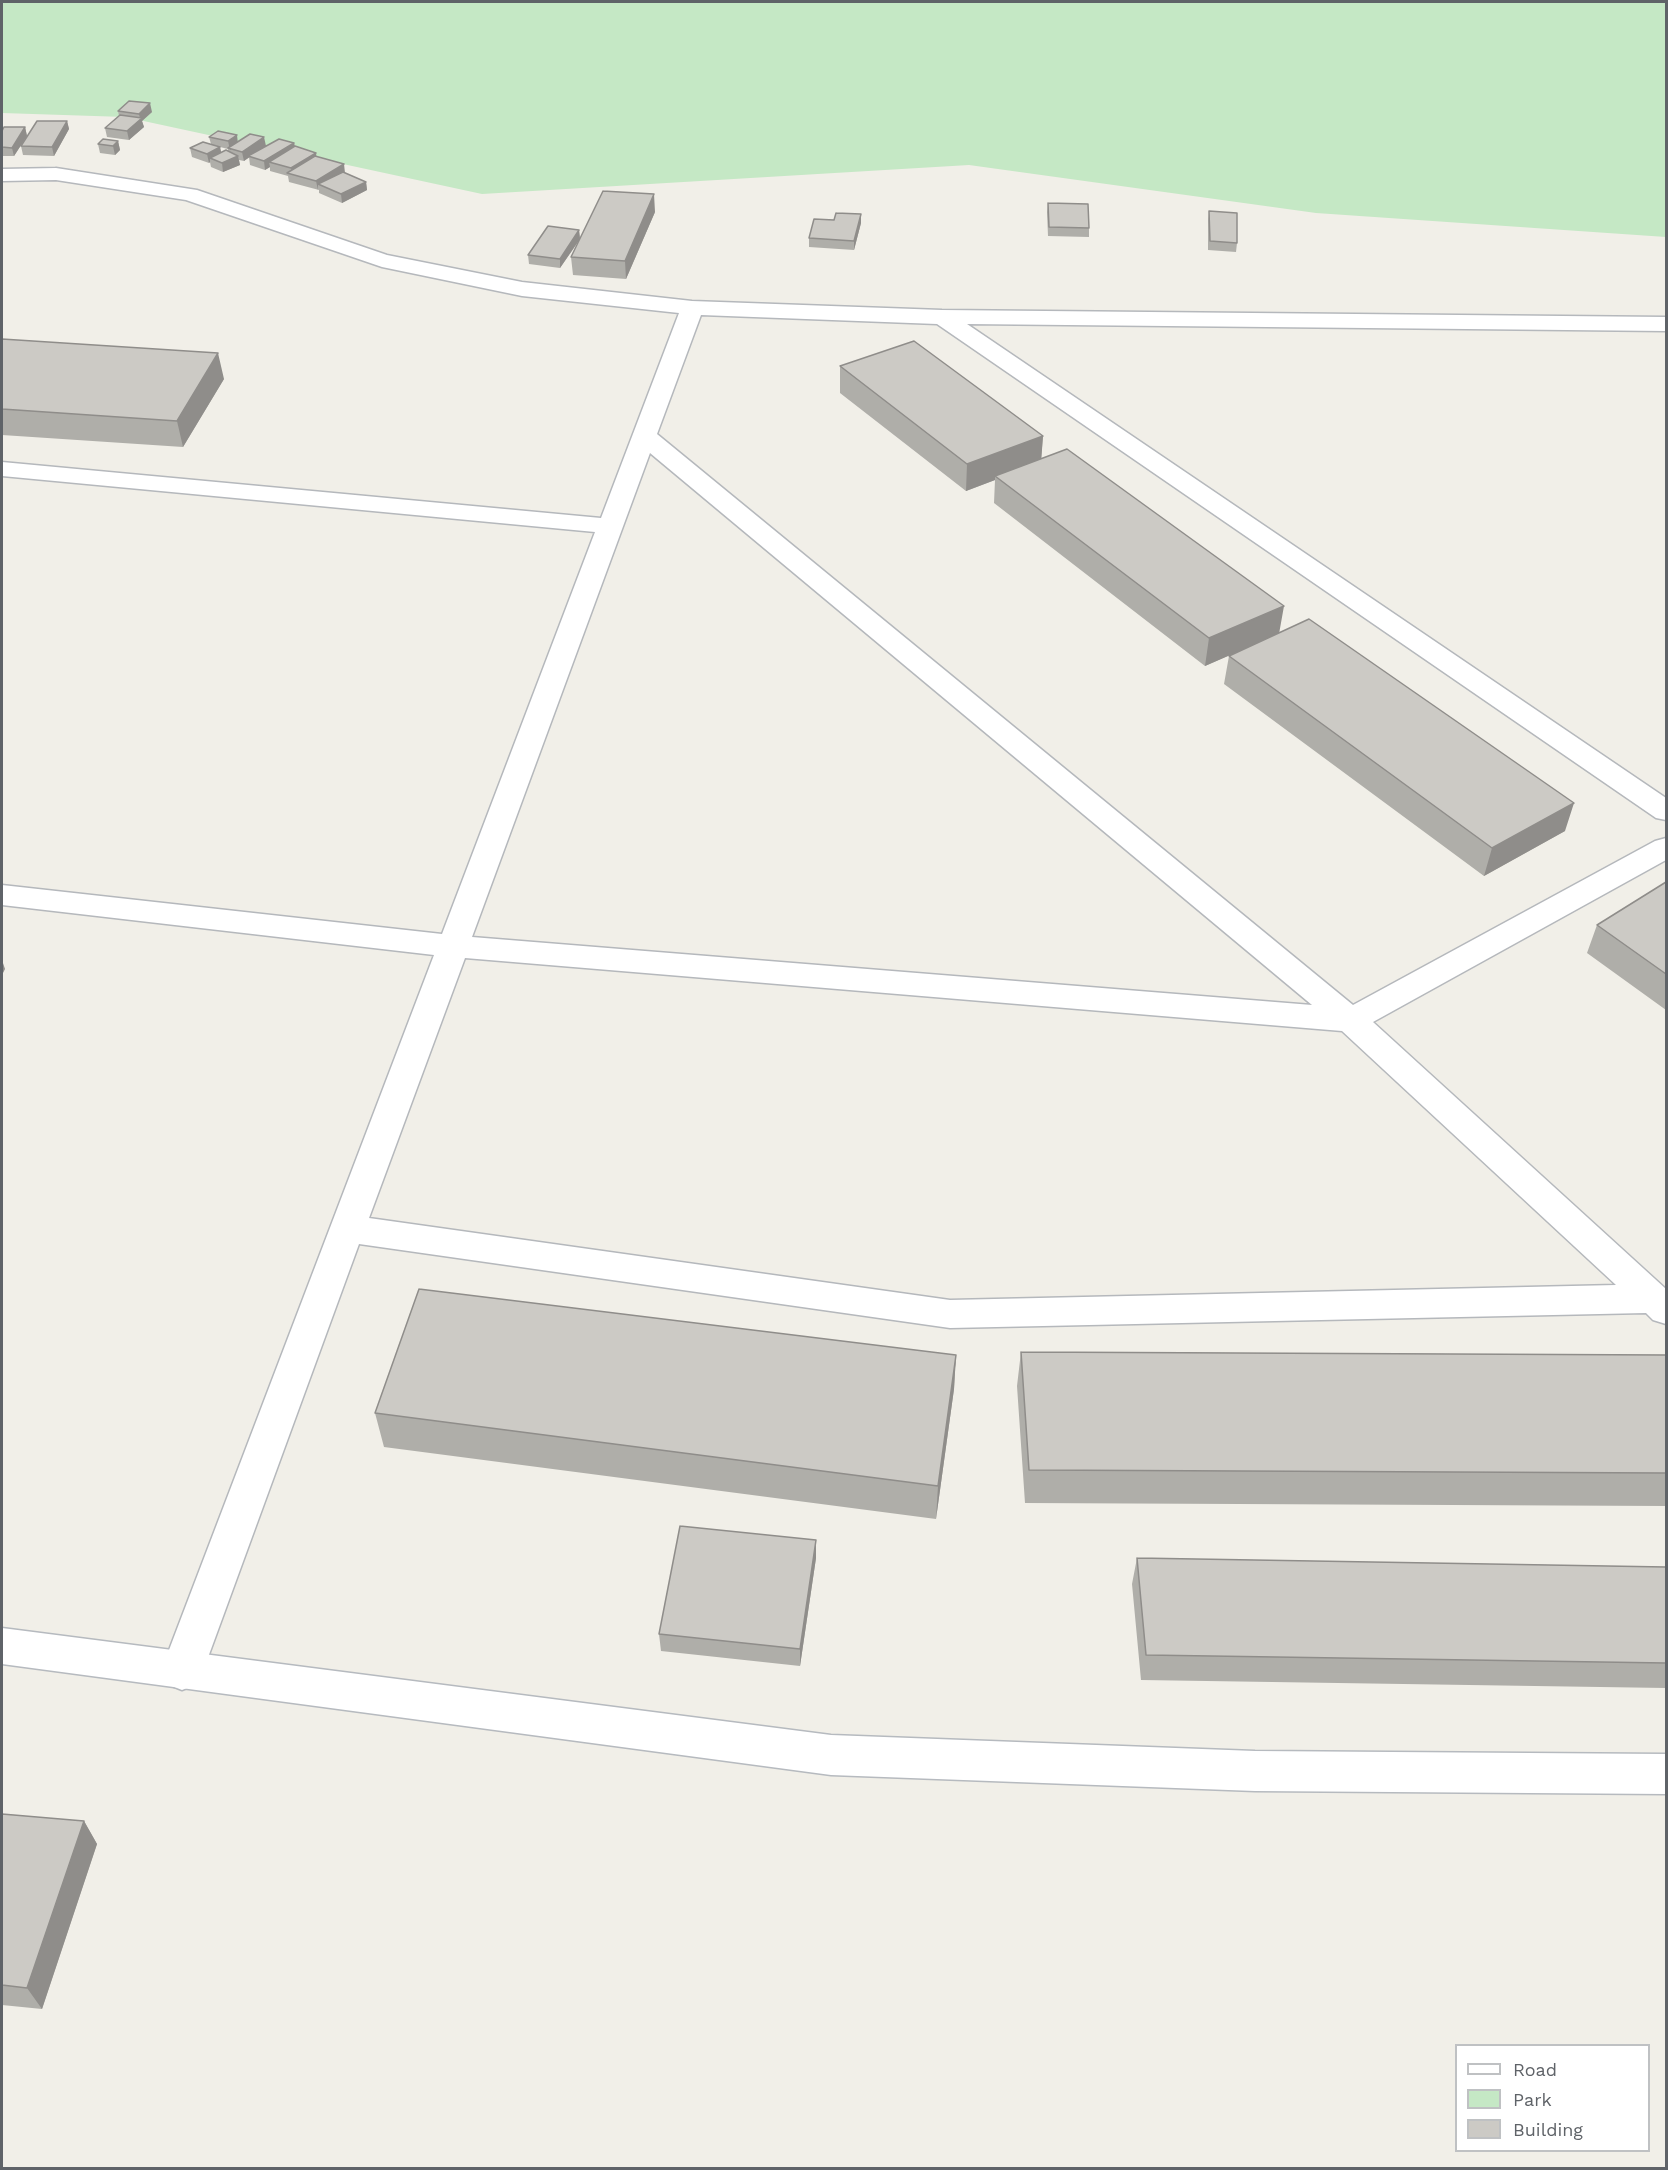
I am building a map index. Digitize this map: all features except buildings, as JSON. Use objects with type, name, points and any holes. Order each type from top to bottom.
[{"type":"street","points":[[2,175],[56,174],[190,194],[290,231],[382,261],[522,289],[692,308],[942,317],[1666,324]]},
{"type":"street","points":[[182,1671],[692,308]]},
{"type":"street","points":[[942,317],[1666,811]]},
{"type":"street","points":[[644,436],[1351,1020],[1660,1305]]},
{"type":"street","points":[[2,469],[610,526]]},
{"type":"street","points":[[2,895],[453,946],[1351,1020],[1666,848]]},
{"type":"street","points":[[347,1229],[950,1314],[1660,1305]]},
{"type":"street","points":[[2,1646],[831,1755],[1255,1771],[1666,1774]]},
{"type":"green space","points":[[2,2],[1666,2],[1666,237],[1316,213],[969,165],[482,194],[125,117],[2,113]]}]
